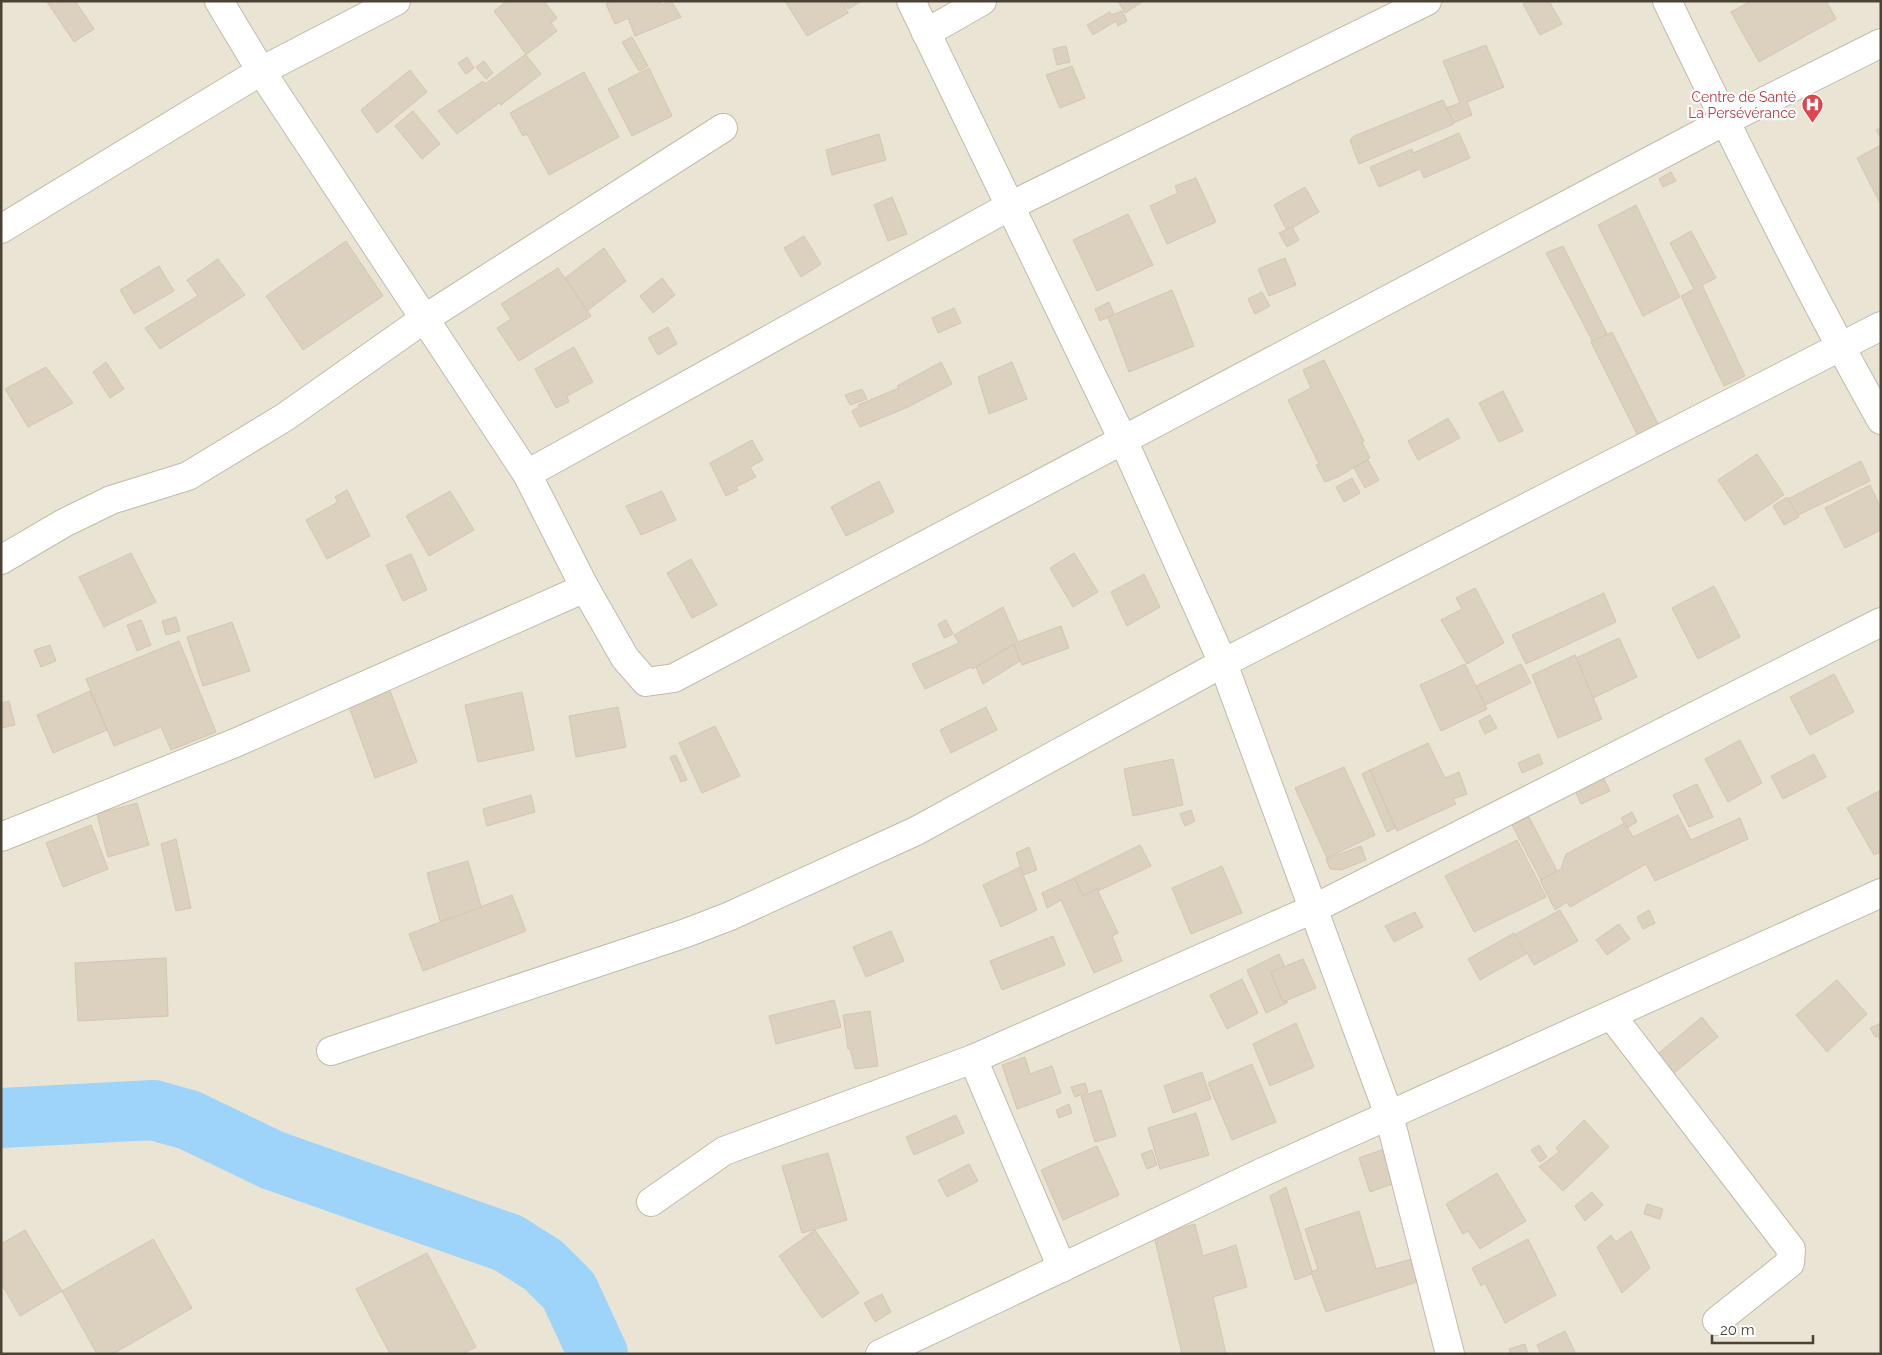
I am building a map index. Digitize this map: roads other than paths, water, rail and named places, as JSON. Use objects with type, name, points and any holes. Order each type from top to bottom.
[{"type":"street","points":[[219,1],[261,71],[527,474],[585,588],[625,658],[646,682],[674,678],[1124,442],[1725,121],[1881,43]]},
{"type":"street","points":[[1,229],[261,71],[396,1]]},
{"type":"street","points":[[911,1],[1124,442],[1223,663],[1389,1115],[1450,1354]]},
{"type":"street","points":[[926,33],[982,1]]},
{"type":"street","points":[[527,474],[1010,206],[1427,1]]},
{"type":"street","points":[[1667,1],[1725,121],[1840,347],[1881,420]]},
{"type":"street","points":[[1,560],[64,523],[111,500],[188,476],[285,417],[424,319],[723,128]]},
{"type":"street","points":[[331,1051],[686,933],[730,916],[916,831],[1223,663],[1881,326]]},
{"type":"street","points":[[1,837],[235,743],[585,588]]},
{"type":"street","points":[[650,1202],[724,1151],[973,1059],[1313,909],[1881,622]]},
{"type":"street","points":[[880,1354],[1389,1115],[1881,892]]},
{"type":"street","points":[[1611,1015],[1791,1249],[1790,1263],[1717,1321]]},
{"type":"street","points":[[973,1059],[1062,1268]]},
{"type":"waterway","points":[[1,1118],[153,1110],[189,1120],[272,1160],[508,1243],[543,1265],[569,1291],[598,1354]]},
{"type":"place","name":"Centre de Santé La Persévérance","points":[[1812,124]]}]
